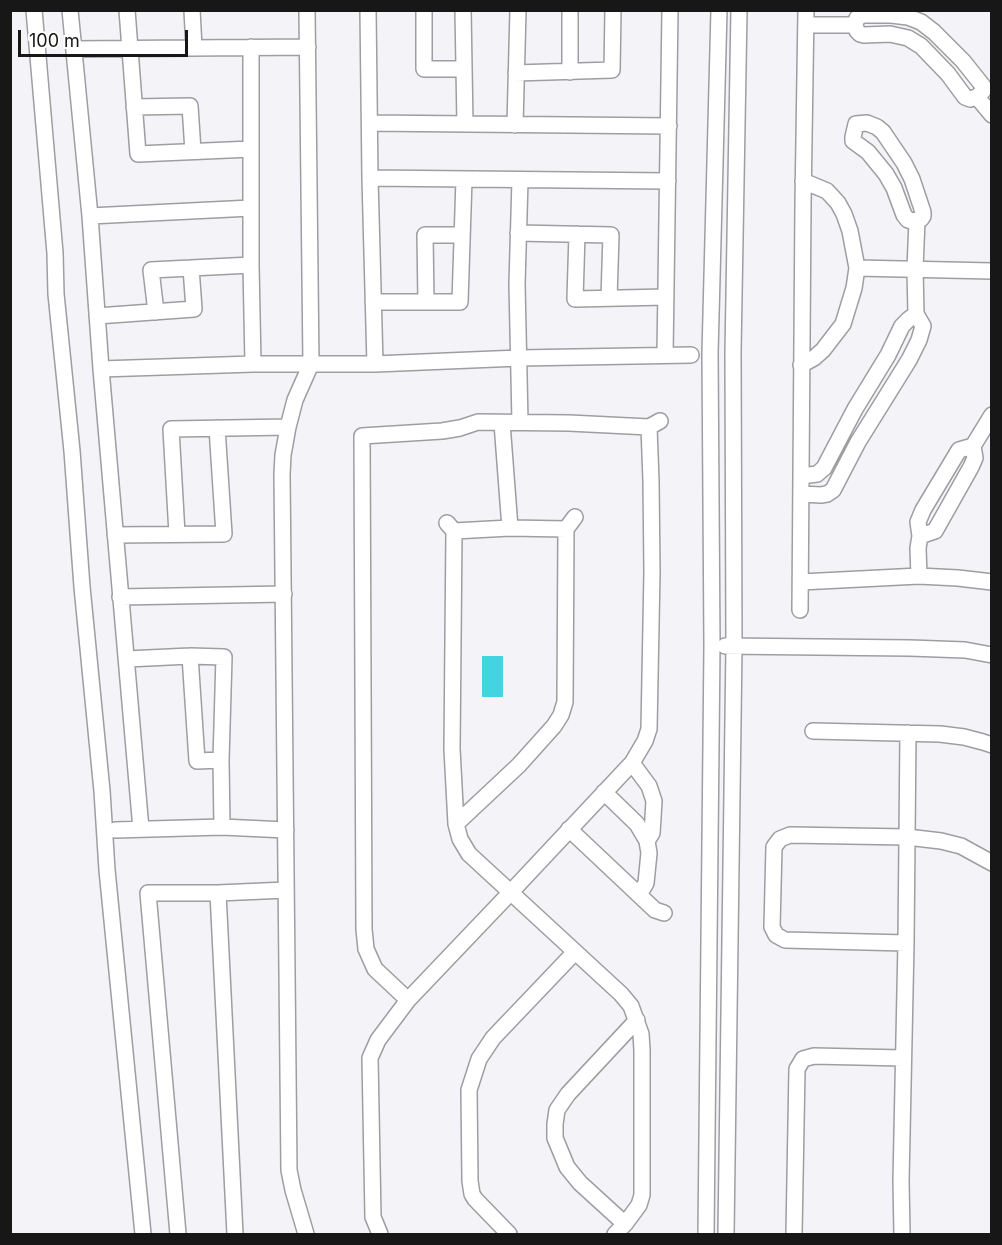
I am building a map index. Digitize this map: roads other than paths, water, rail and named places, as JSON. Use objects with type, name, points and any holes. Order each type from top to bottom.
[{"type":"street","points":[[34,10],[54,241],[56,294],[72,451],[107,870],[143,1234]]},
{"type":"street","points":[[70,10],[90,216],[141,829]]},
{"type":"street","points":[[127,10],[138,154],[251,149]]},
{"type":"street","points":[[192,10],[194,48]]},
{"type":"street","points":[[306,1234],[293,1190],[290,1170],[282,474],[283,454],[295,400],[311,364],[307,10]]},
{"type":"street","points":[[368,10],[375,364]]},
{"type":"street","points":[[424,10],[424,69],[464,69]]},
{"type":"street","points":[[463,10],[465,124]]},
{"type":"street","points":[[514,125],[518,10]]},
{"type":"street","points":[[570,10],[570,72]]},
{"type":"street","points":[[516,73],[612,70],[613,10]]},
{"type":"street","points":[[665,355],[669,10]]},
{"type":"street","points":[[706,1234],[712,646],[710,353],[719,10]]},
{"type":"street","points":[[726,1234],[734,646],[733,352],[739,10]]},
{"type":"street","points":[[801,610],[801,365],[806,18],[855,25],[858,18],[863,15],[891,15],[908,17],[921,22],[963,61],[982,86],[982,91],[977,97],[992,115]]},
{"type":"street","points":[[251,47],[250,265],[253,364]]},
{"type":"street","points":[[74,49],[308,47]]},
{"type":"street","points":[[134,107],[190,106],[193,151]]},
{"type":"street","points":[[370,123],[669,126]]},
{"type":"street","points":[[867,123],[877,127],[883,132],[904,163],[923,212],[921,219],[917,220],[911,221],[906,218],[886,174],[868,152],[854,141],[856,124],[867,123]]},
{"type":"street","points":[[370,178],[668,182]]},
{"type":"street","points":[[373,302],[460,302],[464,179]]},
{"type":"street","points":[[520,180],[517,284],[520,422]]},
{"type":"street","points":[[801,365],[823,350],[843,324],[854,288],[857,268],[850,231],[838,203],[827,191],[803,181]]},
{"type":"street","points":[[90,216],[251,208]]},
{"type":"street","points":[[801,494],[821,495],[833,490],[858,442],[919,340],[923,326],[916,314],[917,220]]},
{"type":"street","points":[[518,233],[611,235],[609,298]]},
{"type":"street","points":[[577,234],[575,299],[666,297]]},
{"type":"street","points":[[426,302],[425,235],[462,235]]},
{"type":"street","points":[[156,312],[151,270],[250,265]]},
{"type":"street","points":[[97,316],[194,309],[191,268]]},
{"type":"street","points":[[857,268],[992,271]]},
{"type":"street","points":[[801,476],[817,474],[824,468],[902,326],[916,314]]},
{"type":"street","points":[[101,369],[691,355]]},
{"type":"street","points":[[918,576],[920,536],[935,531],[971,467],[975,458],[973,446],[992,415]]},
{"type":"street","points":[[380,1234],[373,1217],[370,1058],[378,1040],[408,1000],[632,763],[645,741],[649,729],[651,481],[654,424],[478,422],[442,431],[362,436],[364,929],[366,949],[375,969],[408,1000]]},
{"type":"street","points":[[502,423],[510,528]]},
{"type":"street","points":[[177,534],[171,429],[288,427]]},
{"type":"street","points":[[115,535],[224,534],[217,428]]},
{"type":"street","points":[[456,824],[519,765],[554,726],[566,702],[570,523],[510,528],[450,527],[452,749],[456,824],[460,839],[470,854],[621,994],[631,1006],[637,1020],[642,1050],[642,1195],[639,1205],[620,1229],[567,1167],[555,1138],[555,1124],[557,1110],[568,1094],[637,1020]]},
{"type":"street","points":[[801,582],[918,576],[992,582]]},
{"type":"street","points":[[120,597],[284,594]]},
{"type":"street","points":[[712,646],[964,650],[992,655]]},
{"type":"street","points":[[190,656],[197,761],[221,760]]},
{"type":"street","points":[[127,659],[224,657],[222,827]]},
{"type":"street","points":[[813,731],[940,734],[983,741],[992,745]]},
{"type":"street","points":[[902,1234],[900,1209],[908,733]]},
{"type":"street","points":[[632,763],[649,786],[654,801],[652,833],[647,841]]},
{"type":"street","points":[[604,792],[637,824],[647,841],[649,853],[646,883],[639,895]]},
{"type":"street","points":[[115,830],[222,827],[286,830]]},
{"type":"street","points":[[569,830],[654,910],[664,913]]},
{"type":"street","points":[[906,943],[785,940],[776,934],[772,927],[774,847],[780,839],[790,835],[907,837],[961,846],[992,863]]},
{"type":"street","points":[[178,1234],[148,892],[218,893],[286,890]]},
{"type":"street","points":[[218,893],[235,1234]]},
{"type":"street","points":[[509,1234],[472,1194],[469,1090],[479,1059],[493,1038],[574,952]]},
{"type":"street","points":[[794,1234],[797,1070],[803,1059],[814,1056],[903,1058]]},
{"type":"water","points":[[482,656],[503,656],[503,697],[482,697]]}]
